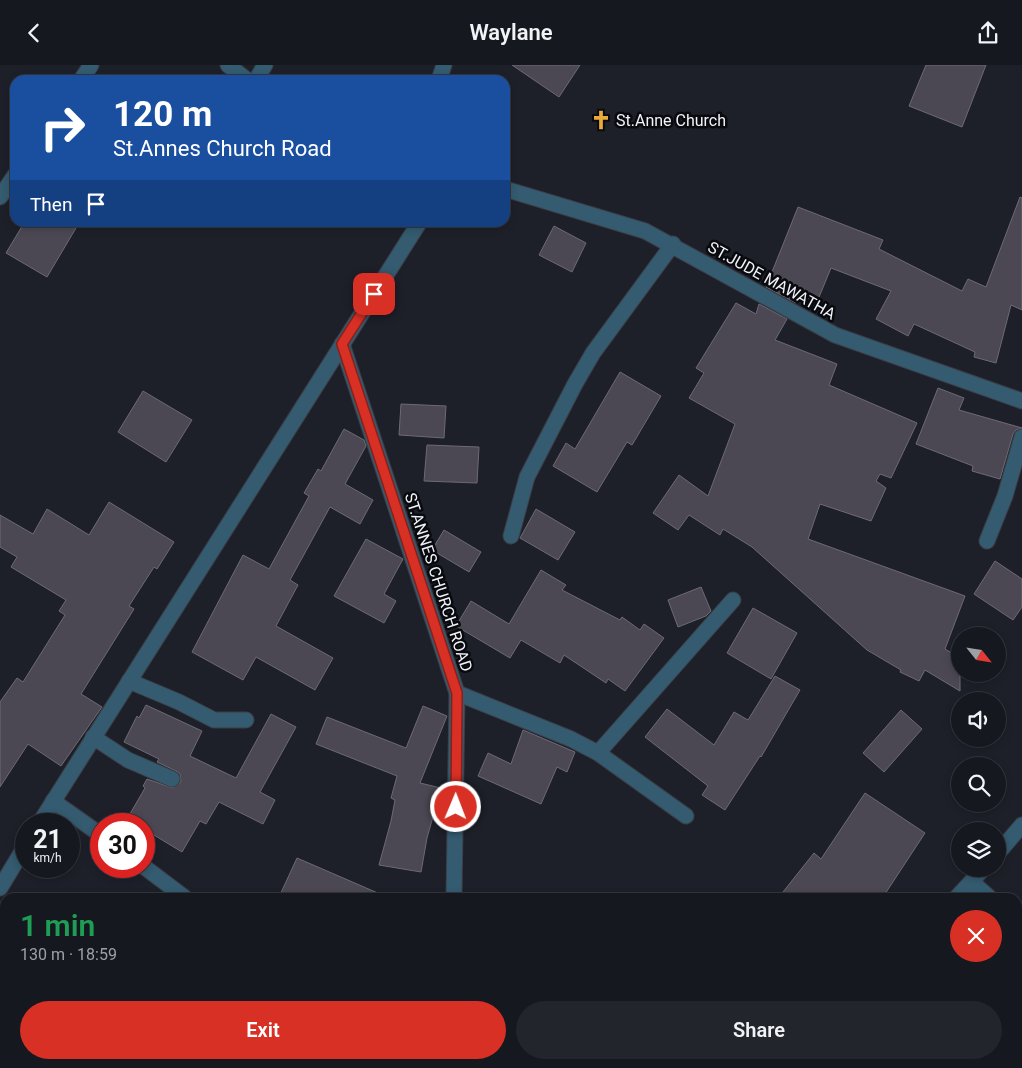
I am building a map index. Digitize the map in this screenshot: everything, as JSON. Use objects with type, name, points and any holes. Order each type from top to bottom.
[{"type":"street","points":[[228,65],[241,75]]},
{"type":"street","points":[[0,197],[10,182]]},
{"type":"street","name":"ST.JUDE MAWATHA","points":[[510,190],[646,231],[834,335],[1022,401]]},
{"type":"street","points":[[46,813],[342,344],[413,227]]},
{"type":"street","points":[[511,536],[527,477],[575,384],[593,353],[673,245]]},
{"type":"street","name":"ST.ANNES CHURCH ROAD","points":[[342,344],[457,693],[454,893]]},
{"type":"street","points":[[987,541],[1004,496],[1022,437]]},
{"type":"street","points":[[598,753],[733,600]]},
{"type":"street","points":[[128,681],[179,702],[214,720],[246,720]]},
{"type":"street","points":[[457,693],[572,739],[598,753],[686,816]]},
{"type":"street","points":[[93,737],[128,759],[172,779]]},
{"type":"street","points":[[53,801],[90,827]]},
{"type":"street","points":[[1006,844],[1022,825]]},
{"type":"street","points":[[0,888],[15,863]]},
{"type":"street","points":[[155,875],[179,893]]},
{"type":"street","points":[[961,893],[976,877]]},
{"type":"street","points":[[972,882],[984,893]]},
{"type":"building","points":[[512,65],[580,65],[559,97]]},
{"type":"building","points":[[926,65],[986,65],[962,127],[909,106]]},
{"type":"building","points":[[1020,197],[1022,198],[1022,310],[1011,305],[996,363],[974,357],[975,352],[914,324],[908,336],[876,319],[891,291],[831,268],[817,302],[801,295],[796,303],[766,287],[798,207],[883,240],[879,249],[962,291],[968,279],[986,287]]},
{"type":"building","points":[[554,226],[586,243],[572,272],[539,255]]},
{"type":"building","points":[[22,227],[77,227],[47,277],[6,253]]},
{"type":"building","points":[[736,303],[756,314],[759,304],[787,319],[775,340],[837,364],[829,385],[917,423],[891,478],[880,474],[876,481],[886,488],[871,521],[820,504],[808,539],[965,596],[953,627],[951,627],[951,633],[945,649],[951,653],[951,683],[960,683],[960,691],[925,670],[919,681],[900,672],[901,670],[867,650],[752,547],[723,529],[720,535],[689,515],[678,530],[653,513],[679,475],[708,496],[735,424],[689,398],[704,373],[696,368]]},
{"type":"building","points":[[620,372],[661,396],[632,445],[627,442],[597,492],[553,466],[566,443],[575,449]]},
{"type":"building","points":[[938,388],[964,398],[959,410],[1022,428],[1016,430],[1013,434],[1000,479],[972,471],[973,466],[916,444]]},
{"type":"building","points":[[143,391],[192,420],[166,462],[118,432]]},
{"type":"building","points":[[401,404],[446,406],[444,438],[399,435]]},
{"type":"building","points":[[344,429],[364,440],[366,446],[345,484],[373,500],[360,524],[330,507],[290,580],[298,585],[276,626],[333,658],[315,690],[256,657],[243,680],[192,652],[243,555],[269,569],[309,496],[304,493],[318,469],[321,471]]},
{"type":"building","points":[[427,445],[479,447],[477,483],[424,481]]},
{"type":"building","points":[[109,502],[174,542],[157,569],[154,567],[129,606],[134,609],[81,694],[102,707],[61,766],[28,744],[0,787],[0,702],[17,678],[23,682],[65,615],[59,611],[66,600],[11,567],[17,557],[0,547],[0,515],[33,534],[47,509],[89,535]]},
{"type":"building","points":[[536,509],[575,532],[558,560],[520,538]]},
{"type":"building","points":[[444,530],[481,552],[469,572],[432,550]]},
{"type":"building","points":[[366,539],[403,559],[384,594],[396,601],[384,623],[334,596]]},
{"type":"building","points":[[995,561],[1022,579],[1022,607],[1013,620],[974,594]]},
{"type":"building","points":[[541,570],[566,585],[562,590],[620,620],[622,617],[640,630],[644,624],[664,638],[625,691],[608,679],[606,683],[564,655],[560,663],[521,640],[510,658],[456,626],[471,601],[509,624]]},
{"type":"building","points":[[701,587],[711,611],[706,616],[678,627],[668,600]]},
{"type":"building","points":[[753,608],[797,633],[771,679],[727,653]]},
{"type":"building","points":[[775,676],[800,690],[761,757],[725,810],[702,795],[708,786],[645,737],[667,709],[714,745],[734,712],[748,720]]},
{"type":"building","points":[[146,705],[202,731],[190,756],[236,778],[271,714],[296,727],[260,792],[275,800],[263,824],[219,802],[206,824],[200,821],[182,852],[155,836],[155,813],[130,813],[145,788],[143,786],[147,779],[173,788],[181,782],[180,774],[157,762],[159,759],[124,742],[137,716],[139,718]]},
{"type":"building","points":[[423,706],[447,716],[420,783],[441,788],[427,838],[421,872],[379,865],[391,821],[395,800],[391,798],[397,776],[316,744],[327,717],[406,748]]},
{"type":"building","points":[[901,710],[922,729],[884,772],[863,753]]},
{"type":"building","points":[[523,730],[575,752],[567,772],[557,767],[541,804],[478,776],[488,753],[511,764]]},
{"type":"building","points":[[865,793],[925,833],[886,893],[782,893],[814,853],[821,859]]},
{"type":"building","points":[[297,858],[378,893],[281,893]]},
{"type":"place","name":"St.Anne Church","points":[[601,120]]},
{"type":"route","points":[[374,294],[342,344],[457,693],[456,807]]}]
